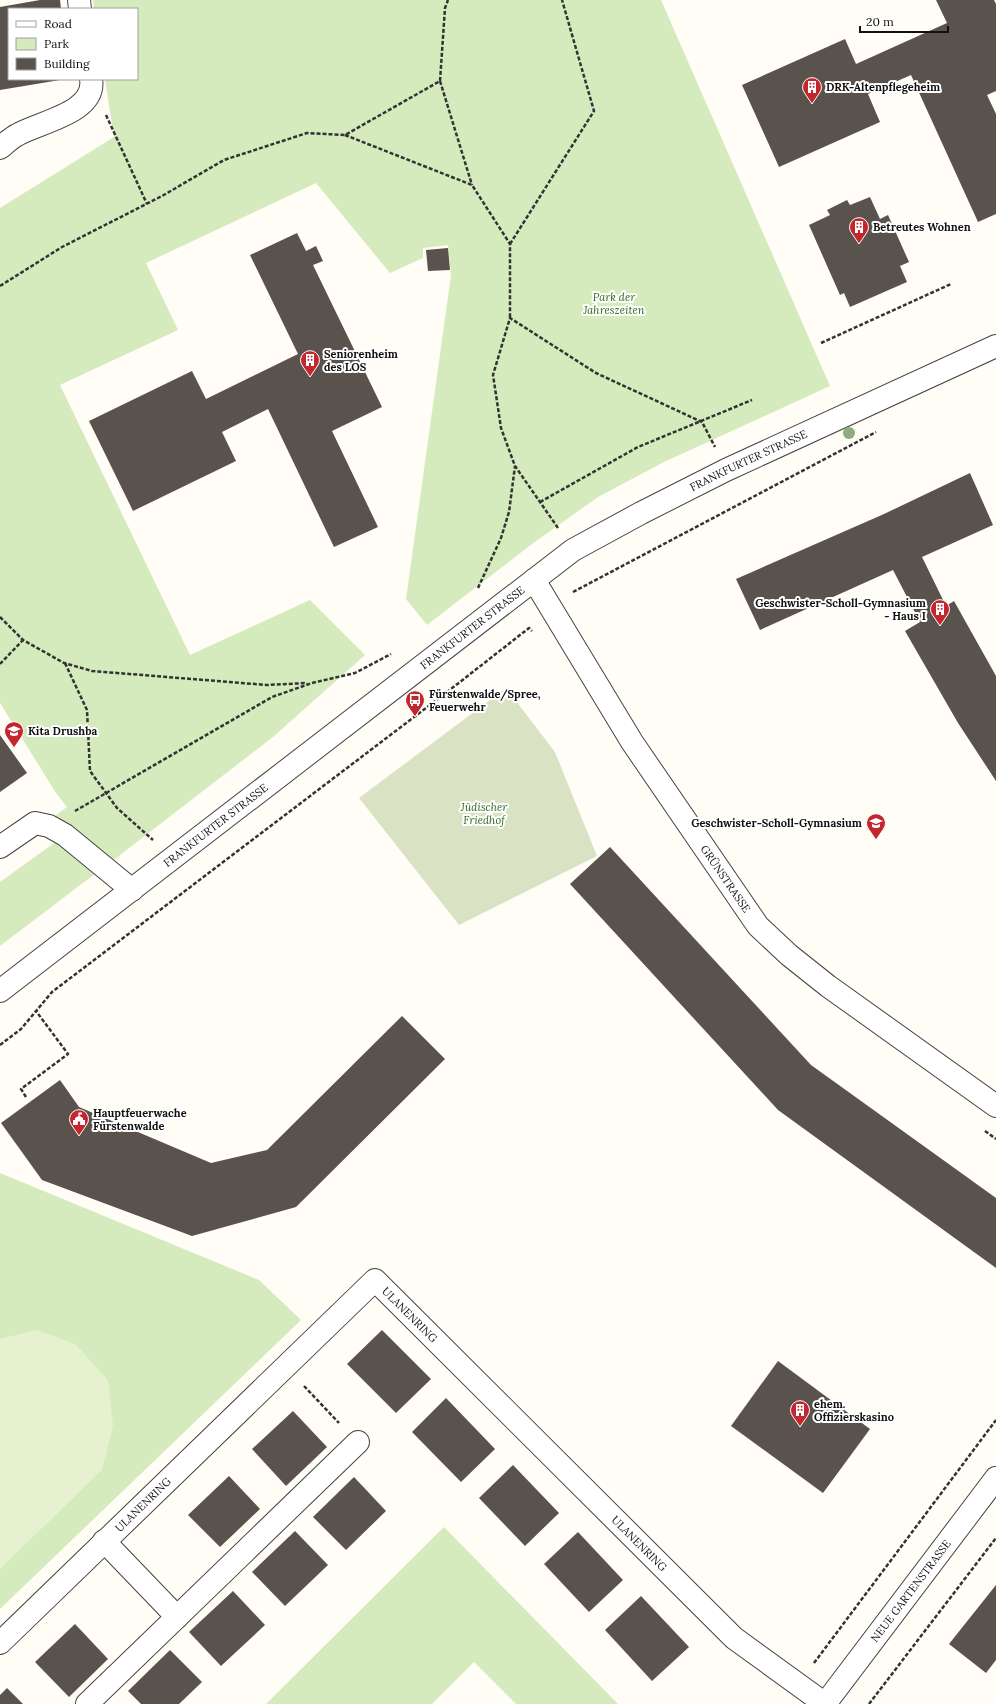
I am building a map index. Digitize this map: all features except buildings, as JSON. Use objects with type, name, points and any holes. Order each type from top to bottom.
[{"type":"street","points":[[0,148],[17,135],[64,115],[88,99],[92,82]]},
{"type":"street","name":"FRANKFURTER STRASSE","points":[[0,991],[572,550],[641,512],[726,470],[996,346]]},
{"type":"street","name":"GRÜNSTRASSE","points":[[534,580],[632,742],[758,926],[789,955],[828,986],[996,1106]]},
{"type":"street","points":[[0,847],[35,823],[48,826],[65,835],[132,890]]},
{"type":"street","name":"ULANENRING","points":[[0,1643],[104,1540],[375,1280],[734,1638],[825,1704]]},
{"type":"street","points":[[86,1704],[358,1442]]},
{"type":"street","name":"NEUE GARTENSTRASSE","points":[[825,1704],[996,1478]]},
{"type":"street","points":[[104,1540],[177,1617]]},
{"type":"path","points":[[448,0],[445,8],[440,81],[472,185],[510,244]]},
{"type":"path","points":[[562,0],[594,110],[510,244],[510,318],[493,375],[501,428],[515,466],[572,550]]},
{"type":"path","points":[[345,135],[440,81]]},
{"type":"path","points":[[92,82],[147,204]]},
{"type":"path","points":[[1,285],[62,247],[147,204],[224,160],[307,133],[345,135],[472,185]]},
{"type":"path","points":[[821,343],[951,284]]},
{"type":"path","points":[[510,318],[596,373],[702,422],[726,470]]},
{"type":"path","points":[[540,502],[638,447],[702,422],[752,400]]},
{"type":"path","points":[[550,606],[592,580],[883,429]]},
{"type":"path","points":[[476,593],[501,538],[509,512],[515,466]]},
{"type":"path","points":[[0,616],[23,640],[64,663],[92,671],[259,685],[312,683]]},
{"type":"path","points":[[0,1045],[21,1029],[52,992],[529,628]]},
{"type":"path","points":[[0,664],[23,640]]},
{"type":"path","points":[[48,826],[107,794],[272,697],[312,683],[355,673],[392,654]]},
{"type":"path","points":[[64,663],[87,710],[90,771],[117,808],[176,856]]},
{"type":"path","points":[[26,1097],[21,1089],[68,1054],[36,1011]]},
{"type":"path","points":[[286,1366],[358,1442]]},
{"type":"path","points":[[798,1684],[996,1420]]},
{"type":"path","points":[[869,1704],[996,1538]]},
{"type":"green space","name":"Park der Jahreszeiten","points":[[93,0],[661,0],[830,386],[664,462],[598,497],[532,544],[427,625],[406,599],[451,275],[448,245],[423,248],[423,258],[390,273],[316,183],[146,263],[178,330],[60,385],[190,655],[310,600],[365,655],[273,737],[111,862],[55,816],[67,807],[56,793],[0,703],[0,208],[114,137],[105,80],[138,80],[138,8],[94,8]]},
{"type":"green space","name":"Jüdischer Friedhof","points":[[506,688],[555,752],[597,856],[459,925],[359,798]]},
{"type":"green space","points":[[57,841],[96,873],[0,946],[0,882]]},
{"type":"green space","points":[[0,1173],[259,1280],[301,1320],[0,1609]]},
{"type":"green space","points":[[37,1330],[75,1344],[108,1380],[113,1426],[102,1470],[0,1569],[0,1339]]},
{"type":"green space","points":[[444,1527],[618,1704],[516,1704],[474,1662],[432,1704],[266,1704]]},
{"type":"place","name":"DRK-Altenpflegeheim","points":[[812,104]]},
{"type":"place","name":"Betreutes Wohnen","points":[[859,244]]},
{"type":"place","name":"Seniorenheim des LOS","points":[[310,377]]},
{"type":"place","name":"Geschwister-Scholl-Gymnasium - Haus I","points":[[940,626]]},
{"type":"place","name":"Fürstenwalde/Spree, Feuerwehr","points":[[415,717]]},
{"type":"place","name":"Kita Drushba","points":[[14,748]]},
{"type":"place","name":"Geschwister-Scholl-Gymnasium","points":[[876,840]]},
{"type":"place","name":"Hauptfeuerwache Fürstenwalde","points":[[79,1136]]},
{"type":"place","name":"ehem. Offizierskasino","points":[[800,1427]]}]
